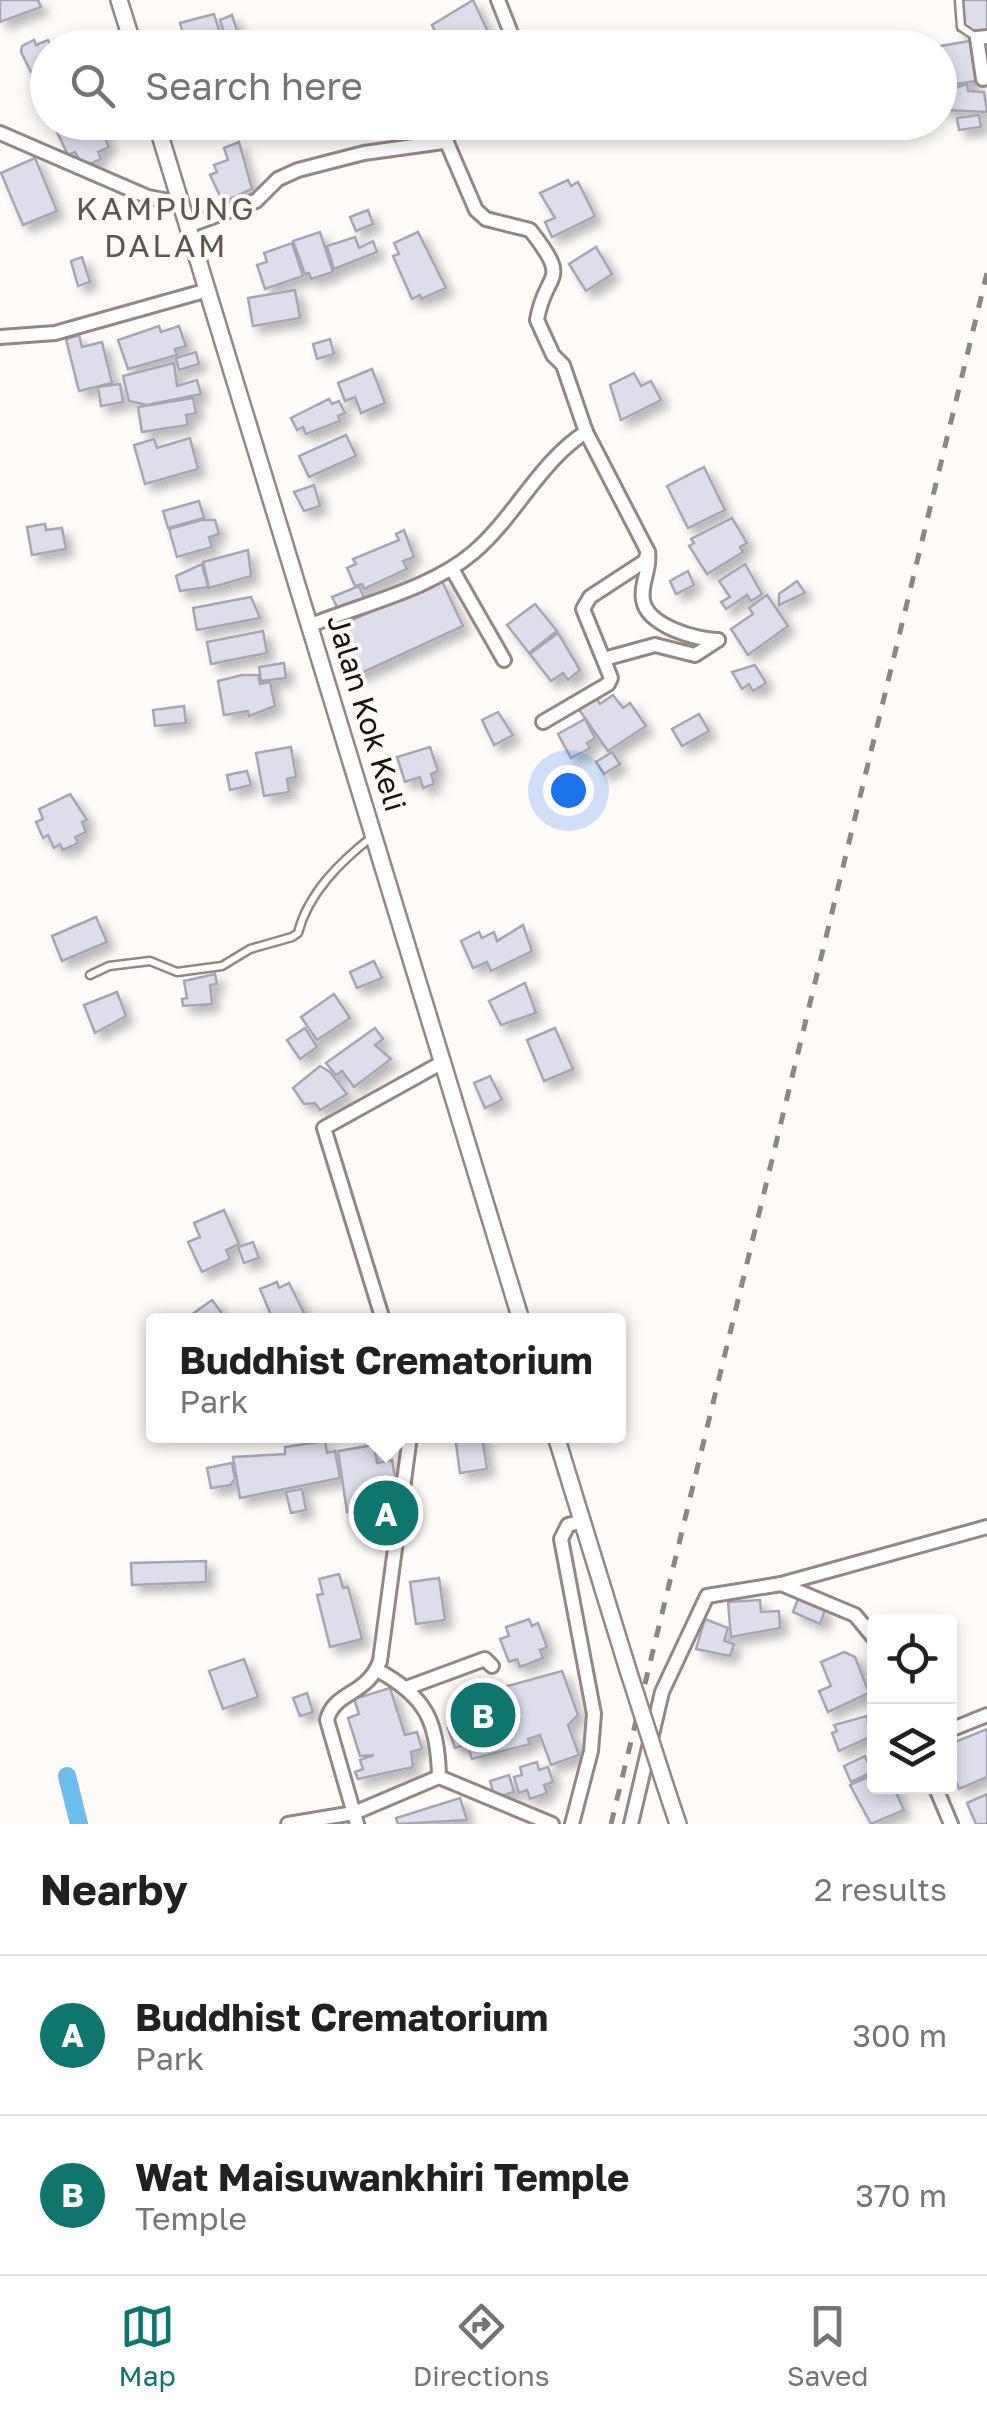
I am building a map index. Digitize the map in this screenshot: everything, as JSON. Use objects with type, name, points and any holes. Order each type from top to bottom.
[{"type":"street","points":[[120,0],[129,30]]},
{"type":"street","points":[[498,0],[509,30]]},
{"type":"street","points":[[982,37],[983,80]]},
{"type":"street","points":[[0,133],[148,197],[180,203]]},
{"type":"street","name":"Jalan Kok Keli","points":[[161,140],[520,1313]]},
{"type":"street","points":[[187,226],[256,200],[278,179],[298,170],[364,153],[443,142],[476,210],[486,220],[530,230],[552,262],[554,282],[537,320],[553,355],[564,365],[586,432],[648,552],[651,569],[643,600],[648,612],[668,626],[704,640],[718,640],[695,654],[655,645],[604,659]]},
{"type":"street","points":[[0,337],[55,333],[208,290]]},
{"type":"street","points":[[311,626],[452,569],[477,550],[562,451],[586,432]]},
{"type":"street","points":[[543,722],[608,684],[611,678],[583,608],[590,597],[644,561],[648,552]]},
{"type":"street","points":[[452,569],[504,660]]},
{"type":"street","points":[[381,1313],[324,1128],[443,1062]]},
{"type":"street","points":[[356,1819],[328,1720],[334,1704],[364,1688],[377,1670],[409,1443]]},
{"type":"street","points":[[558,1443],[678,1824]]},
{"type":"street","points":[[572,1824],[591,1750],[594,1714],[561,1539],[568,1525],[583,1521]]},
{"type":"street","points":[[631,1824],[662,1692],[702,1602],[715,1593],[781,1584],[987,1527]]},
{"type":"street","points":[[781,1584],[855,1614],[867,1629]]},
{"type":"street","points":[[409,1687],[485,1659],[492,1666]]},
{"type":"street","points":[[377,1670],[409,1687],[434,1731],[439,1777]]},
{"type":"street","points":[[957,1727],[987,1715]]},
{"type":"street","points":[[288,1824],[356,1819],[439,1777],[552,1824]]},
{"type":"street","points":[[938,1794],[951,1824]]},
{"type":"lane","points":[[959,0],[960,28],[982,37]]},
{"type":"lane","points":[[90,974],[109,966],[150,961],[177,972],[222,966],[250,949],[292,937],[299,930],[304,911],[346,858],[374,836]]},
{"type":"building","points":[[0,0],[38,0],[41,7],[0,22]]},
{"type":"building","points":[[473,0],[487,30],[434,30],[432,25]]},
{"type":"building","points":[[960,0],[987,0],[987,35],[958,31]]},
{"type":"building","points":[[214,14],[219,30],[182,30],[180,23]]},
{"type":"building","points":[[232,15],[237,30],[223,30],[220,20]]},
{"type":"building","points":[[970,41],[976,81],[957,84],[957,43]]},
{"type":"building","points":[[30,42],[30,70],[21,52],[22,46]]},
{"type":"building","points":[[967,84],[968,91],[984,92],[987,112],[957,111],[957,87]]},
{"type":"building","points":[[979,115],[981,127],[959,130],[957,118]]},
{"type":"building","points":[[61,140],[106,140],[109,147],[98,152],[101,159],[84,167],[75,152],[68,155]]},
{"type":"building","points":[[239,142],[252,189],[223,202],[210,175],[217,172],[214,165],[228,160],[224,148]]},
{"type":"building","points":[[35,158],[57,211],[23,225],[1,173]]},
{"type":"building","points":[[568,180],[571,186],[578,182],[595,216],[552,237],[545,222],[555,218],[540,193]]},
{"type":"building","points":[[368,210],[373,224],[356,231],[350,217]]},
{"type":"building","points":[[320,232],[333,272],[311,279],[309,273],[305,274],[293,241]]},
{"type":"building","points":[[418,232],[446,288],[412,299],[393,256],[399,254],[394,243]]},
{"type":"building","points":[[355,237],[359,248],[373,241],[377,252],[334,269],[327,246]]},
{"type":"building","points":[[292,243],[303,276],[265,289],[257,265],[267,262],[264,253]]},
{"type":"building","points":[[596,247],[612,274],[586,291],[569,264]]},
{"type":"building","points":[[82,257],[90,282],[78,286],[71,261]]},
{"type":"building","points":[[295,290],[300,318],[253,326],[248,298]]},
{"type":"building","points":[[159,326],[161,332],[179,326],[186,346],[175,349],[177,355],[128,369],[118,340]]},
{"type":"building","points":[[79,335],[82,347],[102,342],[112,383],[79,391],[66,339]]},
{"type":"building","points":[[330,339],[334,354],[317,359],[313,344]]},
{"type":"building","points":[[196,352],[199,364],[179,370],[176,358]]},
{"type":"building","points":[[174,363],[177,386],[197,380],[201,394],[147,405],[129,401],[123,376]]},
{"type":"building","points":[[372,369],[385,403],[361,413],[355,397],[345,401],[338,383]]},
{"type":"building","points":[[634,373],[641,386],[651,381],[661,400],[621,420],[610,385]]},
{"type":"building","points":[[120,384],[123,402],[101,406],[98,387]]},
{"type":"building","points":[[193,398],[196,413],[186,415],[188,425],[142,432],[138,407]]},
{"type":"building","points":[[329,399],[332,404],[339,401],[345,413],[338,416],[340,421],[306,434],[303,427],[297,430],[291,418]]},
{"type":"building","points":[[346,435],[356,456],[309,477],[299,456]]},
{"type":"building","points":[[190,438],[198,469],[145,484],[134,445],[154,439],[157,448]]},
{"type":"building","points":[[704,467],[725,510],[688,528],[667,486]]},
{"type":"building","points":[[314,485],[320,506],[304,511],[294,492]]},
{"type":"building","points":[[199,501],[204,518],[168,528],[163,511]]},
{"type":"building","points":[[732,518],[747,543],[740,547],[743,552],[707,574],[689,546],[694,543],[691,539]]},
{"type":"building","points":[[215,520],[219,534],[209,537],[212,547],[177,557],[169,529]]},
{"type":"building","points":[[45,524],[46,530],[62,528],[66,549],[32,555],[27,527]]},
{"type":"building","points":[[404,530],[414,557],[403,561],[407,569],[364,589],[362,584],[355,586],[347,568],[356,564],[353,559],[399,540],[396,534]]},
{"type":"building","points":[[248,550],[251,576],[209,588],[203,562]]},
{"type":"building","points":[[202,564],[208,587],[180,591],[176,576]]},
{"type":"building","points":[[745,564],[762,594],[751,601],[747,595],[726,609],[721,602],[730,597],[719,581]]},
{"type":"building","points":[[688,571],[694,585],[676,594],[670,581]]},
{"type":"building","points":[[441,579],[463,626],[357,675],[335,628]]},
{"type":"building","points":[[797,581],[805,593],[779,605],[779,594]]},
{"type":"building","points":[[359,586],[364,598],[338,609],[332,597]]},
{"type":"building","points":[[767,595],[788,626],[748,655],[731,629],[753,614],[749,608]]},
{"type":"building","points":[[251,597],[260,618],[197,630],[193,608]]},
{"type":"building","points":[[535,604],[557,631],[529,653],[507,625]]},
{"type":"building","points":[[263,631],[267,653],[211,664],[207,642]]},
{"type":"building","points":[[558,633],[580,670],[568,680],[563,673],[551,681],[530,654]]},
{"type":"building","points":[[284,663],[286,678],[261,681],[259,667]]},
{"type":"building","points":[[755,665],[766,683],[753,691],[749,684],[742,689],[732,672]]},
{"type":"building","points":[[258,675],[260,684],[270,682],[275,706],[249,716],[248,711],[224,715],[218,681]]},
{"type":"building","points":[[613,695],[623,708],[630,703],[646,726],[608,751],[578,708],[595,696],[600,704]]},
{"type":"building","points":[[184,706],[186,723],[155,726],[153,710]]},
{"type":"building","points":[[498,712],[513,735],[494,745],[482,720]]},
{"type":"building","points":[[699,714],[709,731],[682,746],[672,729]]},
{"type":"building","points":[[585,719],[595,738],[587,743],[590,748],[571,758],[558,734]]},
{"type":"building","points":[[291,747],[296,777],[287,779],[289,792],[264,796],[256,753]]},
{"type":"building","points":[[430,747],[438,771],[431,774],[434,784],[423,788],[420,777],[405,782],[397,757]]},
{"type":"building","points":[[612,752],[620,764],[604,774],[596,762]]},
{"type":"building","points":[[247,771],[251,785],[230,790],[227,775]]},
{"type":"building","points":[[70,794],[87,820],[82,822],[86,832],[75,837],[78,843],[63,850],[60,844],[54,848],[48,835],[43,838],[36,822],[43,819],[39,809]]},
{"type":"building","points":[[96,917],[107,942],[62,961],[52,936]]},
{"type":"building","points":[[523,925],[532,951],[491,971],[487,962],[473,968],[461,941],[479,932],[482,938],[494,932],[497,941]]},
{"type":"building","points":[[374,961],[382,978],[357,988],[350,972]]},
{"type":"building","points":[[215,974],[217,984],[210,985],[212,1004],[183,1006],[182,999],[187,998],[184,981]]},
{"type":"building","points":[[525,983],[536,1013],[501,1025],[489,1001]]},
{"type":"building","points":[[117,992],[126,1016],[95,1033],[84,1005]]},
{"type":"building","points":[[334,994],[350,1018],[317,1040],[301,1017]]},
{"type":"building","points":[[305,1028],[317,1047],[300,1059],[287,1040]]},
{"type":"building","points":[[375,1028],[383,1039],[375,1045],[391,1059],[354,1087],[342,1071],[336,1075],[326,1063]]},
{"type":"building","points":[[555,1028],[573,1069],[544,1081],[527,1040]]},
{"type":"building","points":[[320,1066],[330,1072],[347,1094],[320,1110],[315,1103],[304,1104],[293,1088]]},
{"type":"building","points":[[490,1076],[502,1100],[485,1108],[474,1083]]},
{"type":"building","points":[[224,1210],[239,1244],[226,1250],[230,1259],[202,1272],[188,1242],[200,1237],[194,1223]]},
{"type":"building","points":[[253,1242],[259,1258],[244,1263],[238,1247]]},
{"type":"building","points":[[277,1282],[279,1288],[289,1283],[304,1313],[270,1313],[260,1289]]},
{"type":"building","points":[[212,1300],[222,1313],[194,1313]]},
{"type":"building","points":[[325,1443],[327,1453],[335,1451],[340,1478],[240,1498],[233,1457],[285,1454],[285,1447]]},
{"type":"building","points":[[456,1443],[483,1443],[487,1469],[460,1473]]},
{"type":"building","points":[[374,1445],[377,1463],[392,1460],[396,1484],[381,1486],[384,1506],[347,1512],[338,1451]]},
{"type":"building","points":[[232,1463],[235,1479],[230,1485],[211,1488],[207,1468]]},
{"type":"building","points":[[302,1489],[306,1510],[291,1513],[286,1492]]},
{"type":"building","points":[[206,1561],[206,1582],[132,1585],[131,1563]]},
{"type":"building","points":[[339,1574],[343,1588],[348,1587],[362,1639],[330,1647],[317,1595],[323,1594],[319,1579]]},
{"type":"building","points":[[439,1578],[445,1620],[416,1624],[410,1582]]},
{"type":"building","points":[[798,1599],[825,1610],[820,1624],[793,1612]]},
{"type":"building","points":[[760,1600],[761,1612],[779,1611],[780,1628],[731,1637],[728,1602]]},
{"type":"building","points":[[529,1619],[532,1626],[538,1623],[547,1647],[540,1650],[543,1658],[520,1667],[517,1659],[509,1662],[500,1639],[509,1636],[506,1627]]},
{"type":"building","points":[[705,1619],[728,1628],[724,1641],[734,1644],[730,1656],[696,1649]]},
{"type":"building","points":[[844,1652],[855,1657],[867,1694],[828,1712],[819,1691],[831,1686],[821,1662]]},
{"type":"building","points":[[244,1659],[258,1697],[223,1709],[209,1671]]},
{"type":"building","points":[[562,1671],[578,1715],[568,1725],[579,1755],[551,1765],[540,1735],[528,1739],[530,1744],[472,1759],[467,1744],[455,1748],[448,1728],[460,1724],[455,1709],[495,1695],[493,1690]]},
{"type":"building","points":[[390,1688],[405,1735],[417,1732],[422,1749],[411,1752],[413,1767],[358,1779],[355,1772],[363,1769],[360,1760],[374,1755],[360,1756],[348,1718],[359,1714],[354,1699]]},
{"type":"building","points":[[307,1693],[313,1712],[300,1716],[293,1698]]},
{"type":"building","points":[[867,1716],[867,1738],[839,1751],[832,1733],[837,1731],[834,1725]]},
{"type":"building","points":[[987,1729],[987,1777],[959,1789],[957,1784],[957,1741]]},
{"type":"building","points":[[865,1756],[867,1774],[851,1782],[844,1766]]},
{"type":"building","points":[[537,1762],[539,1770],[548,1767],[553,1782],[544,1785],[547,1793],[530,1799],[527,1790],[519,1793],[514,1777],[522,1775],[520,1767]]},
{"type":"building","points":[[509,1775],[514,1792],[495,1798],[490,1781]]},
{"type":"building","points":[[867,1777],[867,1794],[897,1794],[904,1810],[871,1824],[850,1785]]},
{"type":"building","points":[[987,1794],[987,1824],[976,1824],[967,1803]]},
{"type":"building","points":[[460,1798],[467,1820],[398,1824],[396,1818]]},
{"type":"waterway","points":[[67,1776],[79,1824]]},
{"type":"railway","points":[[611,1824],[987,273]]},
{"type":"place","name":"Buddhist Crematorium","points":[[386,1513]]},
{"type":"place","name":"Wat Maisuwankhiri Temple","points":[[483,1715]]},
{"type":"district","name":"KAMPUNG DALAM","points":[[166,228]]}]
